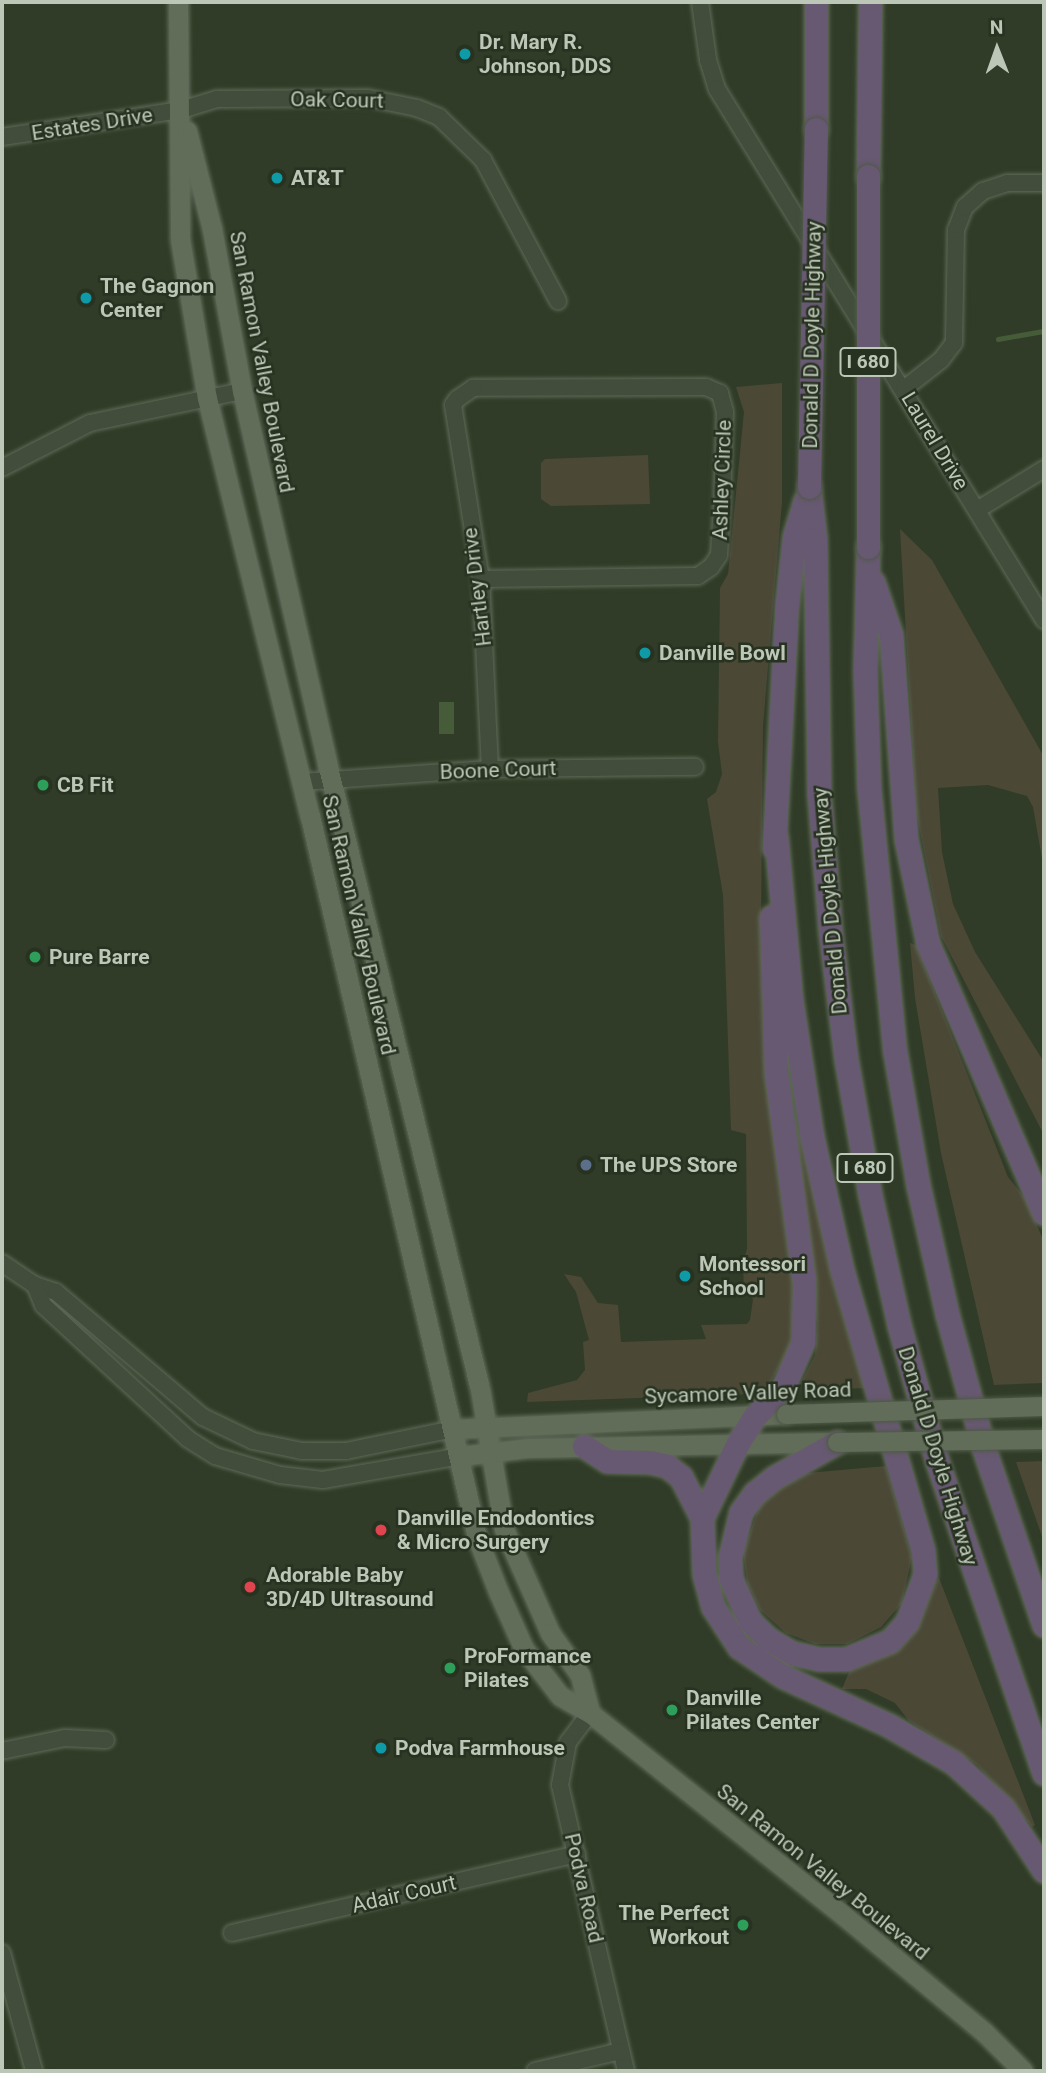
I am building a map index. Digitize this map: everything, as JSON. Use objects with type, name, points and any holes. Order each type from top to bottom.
[{"type":"highway","name":"Donald D Doyle Highway","points":[[816,2],[817,129],[808,487],[804,538],[830,929],[870,1195],[899,1325],[937,1461],[1044,1773]]},
{"type":"highway","name":"I 680","points":[[870,2],[869,789],[895,1052],[918,1185],[947,1314],[984,1449],[1044,1625]]},
{"type":"highway","points":[[804,538],[777,757],[776,835],[791,1000],[812,1137],[842,1270],[923,1551],[925,1574],[920,1598],[899,1632],[870,1652],[846,1659],[792,1653],[766,1638],[738,1600],[730,1557],[741,1512],[775,1477],[837,1442]]},
{"type":"highway","points":[[868,556],[891,635],[906,839],[928,944],[1044,1213]]},
{"type":"highway","points":[[702,1518],[738,1443],[755,1416],[795,1368],[807,1311],[776,1073],[771,873],[776,835]]},
{"type":"highway","points":[[584,1446],[607,1461],[667,1466],[686,1482],[702,1518],[704,1574],[713,1607],[739,1647],[782,1676],[890,1726],[954,1763],[1003,1808],[1044,1871]]},
{"type":"main road","name":"San Ramon Valley Boulevard","points":[[177,2],[181,110],[180,239],[207,398],[302,782],[477,1537],[524,1649],[560,1696],[590,1713],[974,2024],[1023,2071]]},
{"type":"main road","name":"San Ramon Valley Boulevard","points":[[181,110],[212,229],[242,391],[330,776],[485,1424],[504,1529],[544,1621],[580,1675],[590,1713]]},
{"type":"main road","name":"Sycamore Valley Road","points":[[453,1429],[485,1424],[1044,1406]]},
{"type":"main road","points":[[460,1456],[490,1451],[584,1446],[1044,1439]]},
{"type":"street","name":"Laurel Drive","points":[[700,2],[708,60],[717,89],[1044,620]]},
{"type":"street","name":"Oak Court","points":[[181,110],[217,99],[368,99],[399,103],[439,117],[482,160],[558,301]]},
{"type":"street","name":"Estates Drive","points":[[2,137],[181,110]]},
{"type":"street","points":[[904,389],[941,360],[954,343],[956,230],[965,207],[983,191],[1008,183],[1044,183]]},
{"type":"street","name":"Ashley Circle","points":[[453,405],[460,393],[486,388],[706,387],[720,393],[724,403],[719,555],[711,567],[698,576],[481,579]]},
{"type":"street","points":[[2,468],[90,423],[242,391]]},
{"type":"street","name":"Hartley Drive","points":[[453,405],[481,579],[490,769]]},
{"type":"street","points":[[977,510],[1044,469]]},
{"type":"street","name":"Boone Court","points":[[302,782],[330,776],[490,769],[695,767]]},
{"type":"street","points":[[2,1263],[35,1285],[56,1292],[203,1417],[253,1441],[302,1451],[346,1451],[453,1429]]},
{"type":"street","points":[[35,1285],[43,1305],[188,1439],[215,1456],[280,1475],[323,1480],[460,1456]]},
{"type":"street","name":"Podva Road","points":[[590,1713],[568,1742],[559,1774],[626,2071]]},
{"type":"street","points":[[2,1751],[65,1738],[106,1740]]},
{"type":"street","name":"Adair Court","points":[[232,1933],[577,1854]]},
{"type":"street","points":[[2,1953],[6,1988],[34,2071]]},
{"type":"street","points":[[536,2071],[621,2051]]},
{"type":"shaded area","points":[[782,383],[782,502],[763,726],[761,927],[767,1081],[793,1274],[792,1348],[768,1386],[750,1394],[527,1402],[528,1393],[577,1380],[585,1370],[583,1342],[589,1340],[576,1292],[564,1274],[581,1277],[598,1303],[618,1305],[621,1342],[706,1339],[701,1325],[747,1324],[750,1320],[753,1299],[744,1291],[743,1263],[747,1249],[746,1134],[731,1130],[723,895],[707,799],[716,792],[722,774],[718,742],[720,588],[728,574],[744,412],[736,387]]},
{"type":"shaded area","points":[[648,455],[650,504],[551,506],[541,499],[541,463],[545,459]]},
{"type":"shaded area","points":[[900,529],[932,560],[1044,757],[1044,870],[1033,807],[1027,796],[988,785],[938,788],[942,852],[953,904],[975,952],[1044,1062],[1044,1135],[941,936],[916,811]]},
{"type":"shaded area","points":[[439,702],[454,702],[454,734],[439,734]]},
{"type":"shaded area","points":[[910,943],[916,945],[1008,1177],[1026,1199],[1044,1242],[1044,1383],[994,1385],[941,1153],[915,998]]},
{"type":"shaded area","points":[[794,1110],[838,1292],[867,1388],[814,1390],[802,1381],[815,1355],[817,1325]]},
{"type":"shaded area","points":[[1044,1461],[1044,1542],[1016,1462]]},
{"type":"shaded area","points":[[886,1466],[912,1557],[902,1603],[881,1627],[847,1644],[815,1644],[786,1633],[760,1610],[747,1583],[743,1551],[760,1505],[780,1487],[807,1473]]},
{"type":"shaded area","points":[[939,1578],[1035,1825],[1032,1827],[977,1765],[909,1721],[895,1703],[866,1689],[842,1689],[851,1667]]},
{"type":"waterway","points":[[998,339],[1044,331]]},
{"type":"place","name":"Dr. Mary R. Johnson, DDS","points":[[465,54]]},
{"type":"place","name":"AT&T","points":[[277,178]]},
{"type":"place","name":"The Gagnon Center","points":[[86,298]]},
{"type":"place","name":"Danville Bowl","points":[[645,653]]},
{"type":"place","name":"CB Fit","points":[[43,785]]},
{"type":"place","name":"Pure Barre","points":[[35,957]]},
{"type":"place","name":"The UPS Store","points":[[586,1165]]},
{"type":"place","name":"Montessori School","points":[[685,1276]]},
{"type":"place","name":"Danville Endodontics & Micro Surgery","points":[[381,1530]]},
{"type":"place","name":"Adorable Baby 3D/4D Ultrasound","points":[[250,1587]]},
{"type":"place","name":"ProFormance Pilates","points":[[450,1668]]},
{"type":"place","name":"Danville Pilates Center","points":[[672,1710]]},
{"type":"place","name":"Podva Farmhouse","points":[[381,1748]]},
{"type":"place","name":"The Perfect Workout","points":[[743,1925]]}]
